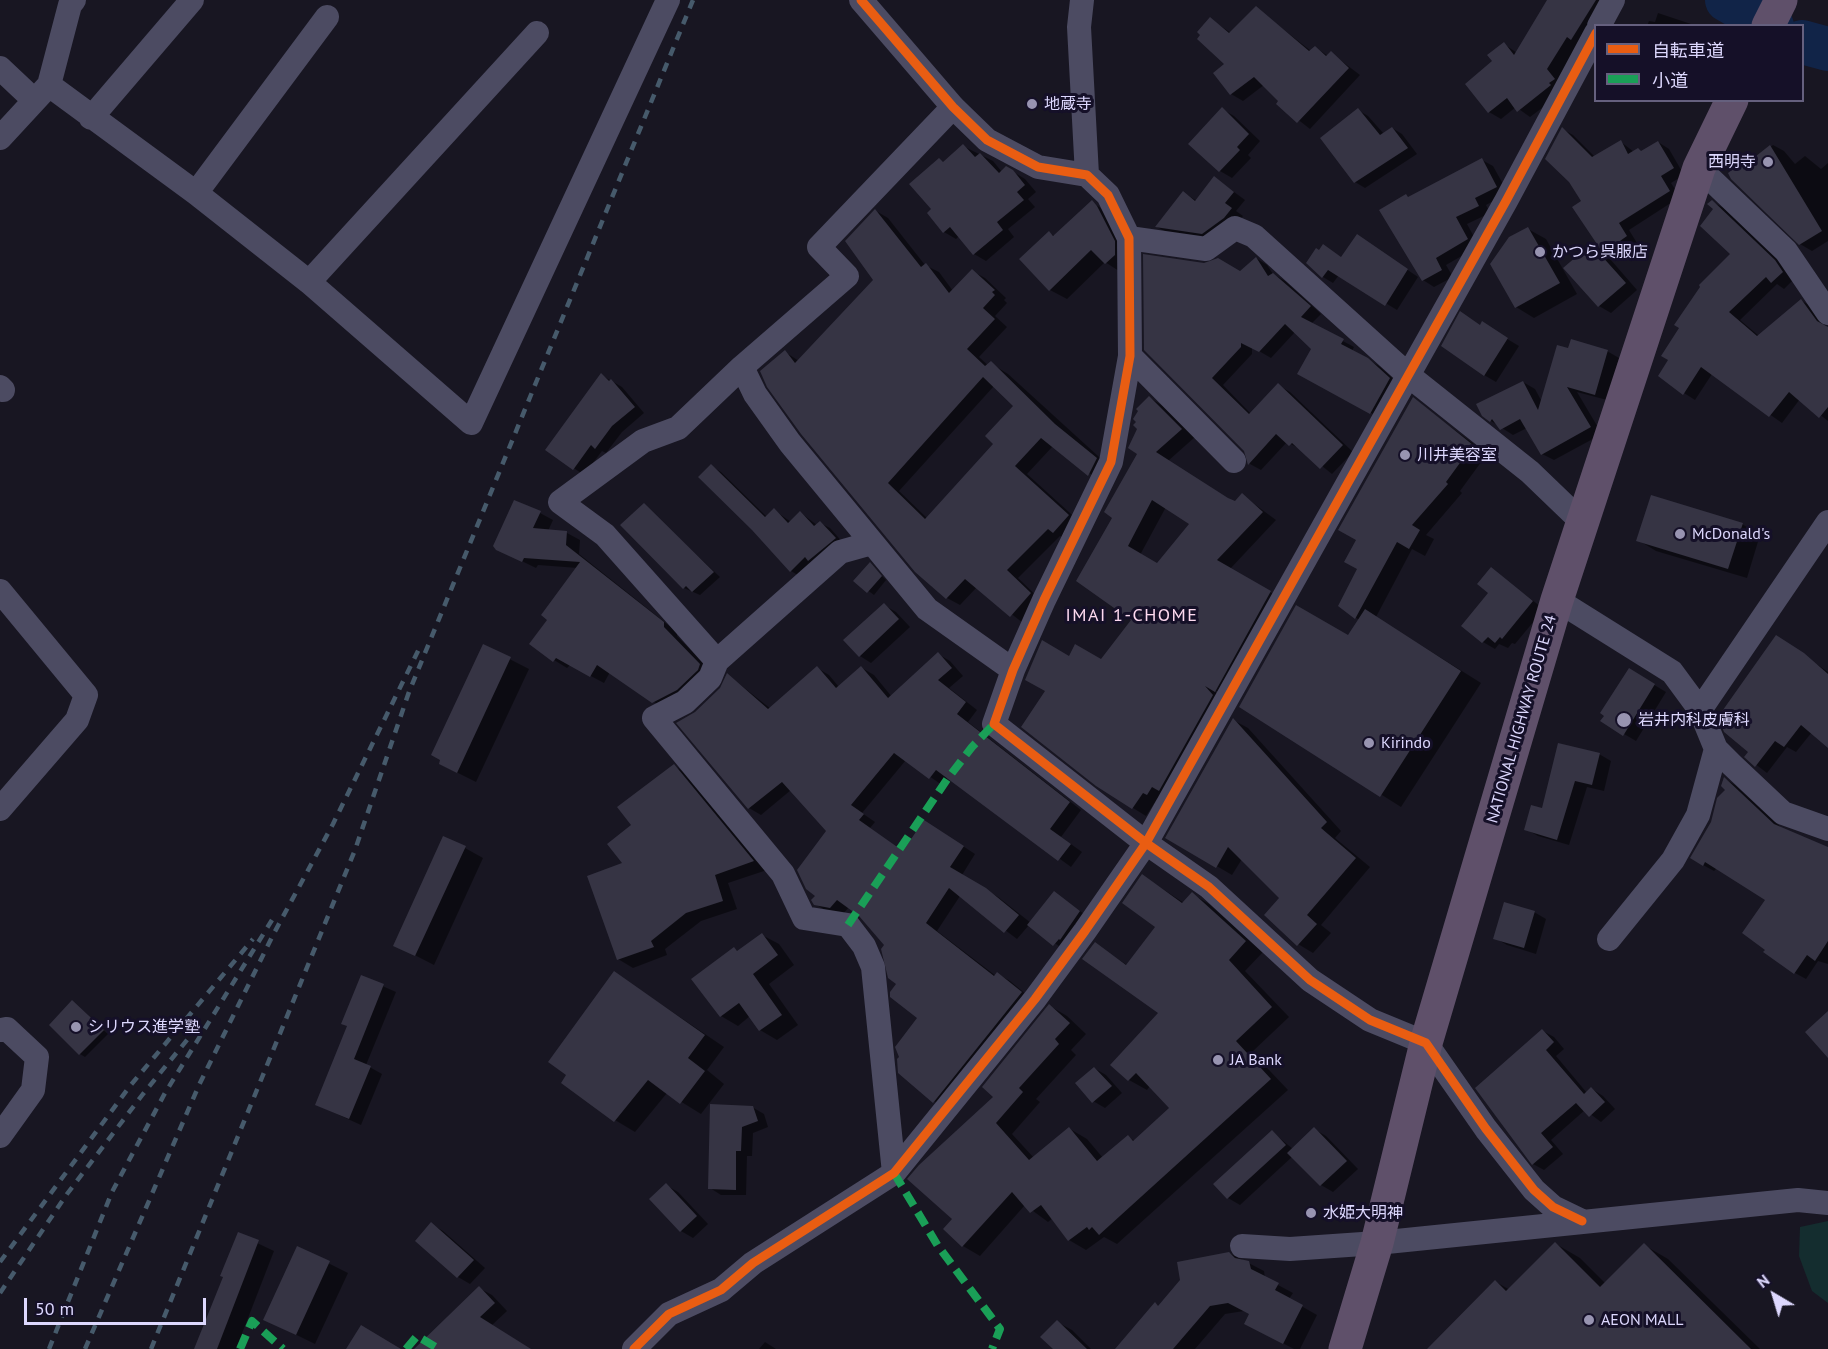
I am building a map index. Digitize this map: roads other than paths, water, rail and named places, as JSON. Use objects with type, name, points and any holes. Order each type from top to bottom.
[{"type":"highway","name":"NATIONAL HIGHWAY ROUTE 24","points":[[1344,1349],[1377,1243],[1426,1043],[1557,600],[1699,168],[1731,102]]},
{"type":"street","points":[[0,138],[41,93],[70,5],[74,0]]},
{"type":"street","points":[[91,118],[192,0]]},
{"type":"street","points":[[0,68],[41,93],[91,118],[196,192],[309,282],[471,423],[668,0]]},
{"type":"street","points":[[861,0],[953,107],[987,140],[1038,167],[1087,175],[1108,195],[1129,238],[1130,356],[1111,462],[1013,670],[994,724],[1146,843],[1209,887],[1310,980],[1370,1020],[1426,1043],[1486,1129],[1534,1191],[1553,1207],[1582,1221]]},
{"type":"street","points":[[1082,0],[1079,27],[1087,175]]},
{"type":"street","points":[[1600,24],[1613,0]]},
{"type":"street","points":[[196,192],[327,17]]},
{"type":"street","points":[[309,282],[537,33]]},
{"type":"street","points":[[634,1349],[669,1314],[721,1290],[753,1263],[894,1173],[1035,999],[1146,843],[1594,37]]},
{"type":"street","points":[[717,661],[605,535],[560,502],[643,441],[678,428],[742,367],[847,276],[819,247],[953,107]]},
{"type":"street","points":[[1699,168],[1786,251],[1828,313]]},
{"type":"street","points":[[1129,238],[1206,249],[1235,228],[1254,236],[1408,375],[1530,472],[1582,522]]},
{"type":"street","points":[[1130,356],[1234,460]]},
{"type":"street","points":[[742,367],[755,394],[790,443],[927,609],[1013,670]]},
{"type":"street","points":[[1700,710],[1828,522]]},
{"type":"street","points":[[872,543],[840,552],[717,661],[710,678],[685,702],[654,718],[783,874],[804,918],[848,925],[864,946],[873,967],[894,1173]]},
{"type":"street","points":[[0,591],[86,694],[77,720],[0,809]]},
{"type":"street","points":[[1557,600],[1672,672],[1700,710],[1716,749],[1783,813],[1828,829]]},
{"type":"street","points":[[1609,939],[1673,860],[1698,815],[1716,749]]},
{"type":"street","points":[[0,1030],[7,1029],[37,1057],[33,1090],[0,1136]]},
{"type":"street","points":[[1242,1246],[1290,1249],[1377,1243],[1798,1200],[1828,1203]]},
{"type":"waterway","points":[[1727,0],[1769,24]]},
{"type":"waterway","points":[[1804,43],[1828,49]]},
{"type":"railway","points":[[151,1349],[355,850],[409,692],[693,0]]},
{"type":"railway","points":[[85,1349],[199,1085],[273,935],[333,824],[419,649]]},
{"type":"railway","points":[[49,1349],[112,1192],[165,1093],[272,920]]},
{"type":"railway","points":[[0,1262],[130,1086],[253,939]]},
{"type":"railway","points":[[0,1293],[67,1194],[200,1024]]},
{"type":"place","name":"地蔵寺","points":[[1032,104]]},
{"type":"place","name":"西明寺","points":[[1768,162]]},
{"type":"place","name":"かつら呉服店","points":[[1540,252]]},
{"type":"place","name":"川井美容室","points":[[1405,455]]},
{"type":"place","name":"McDonald's","points":[[1680,534]]},
{"type":"place","name":"岩井内科皮膚科","points":[[1624,720]]},
{"type":"place","name":"Kirindo","points":[[1369,743]]},
{"type":"place","name":"シリウス進学塾","points":[[76,1027]]},
{"type":"place","name":"JA Bank","points":[[1218,1060]]},
{"type":"place","name":"水姫大明神","points":[[1311,1213]]},
{"type":"place","name":"AEON MALL","points":[[1589,1320]]},
{"type":"district","name":"IMAI 1-CHOME","points":[[1132,616]]}]
